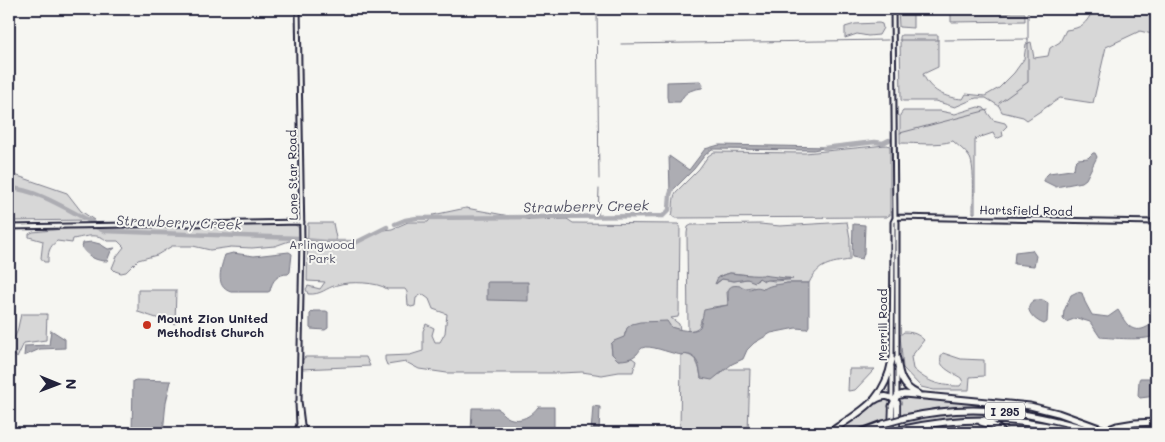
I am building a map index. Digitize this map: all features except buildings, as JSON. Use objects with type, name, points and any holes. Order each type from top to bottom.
[{"type":"highway","points":[[895,358],[900,376],[905,385],[921,395]]},
{"type":"highway","points":[[869,404],[885,386],[895,358]]},
{"type":"highway","points":[[829,433],[869,404],[882,397],[894,400],[904,394],[1030,406],[1058,413],[1113,433]]},
{"type":"highway","name":"I 295","points":[[859,433],[905,418],[952,411],[1002,411],[1048,418],[1103,433]]},
{"type":"highway","points":[[965,420],[988,423],[1004,433]]},
{"type":"highway","name":"I 295","points":[[891,433],[933,424],[965,420],[1022,422],[1078,433]]},
{"type":"highway","points":[[1098,433],[1135,422],[1156,422]]},
{"type":"main road","name":"Merrill Road","points":[[891,433],[894,400]]},
{"type":"main road","name":"Merrill Road","points":[[894,400],[896,433]]},
{"type":"street","name":"Lone Star Road","points":[[296,432],[299,424],[302,222],[298,9]]},
{"type":"street","name":"Merrill Road","points":[[893,9],[897,222],[897,334],[894,400]]},
{"type":"street","name":"Merrill Road","points":[[895,358],[892,334],[892,264],[893,222],[896,217]]},
{"type":"street","name":"Hartsfield Road","points":[[896,217],[1156,222]]},
{"type":"street","points":[[9,227],[81,224],[302,222]]},
{"type":"street","points":[[892,264],[895,266],[895,291],[897,296]]},
{"type":"street","points":[[892,302],[894,324],[897,327]]},
{"type":"street","points":[[892,327],[895,332],[895,358]]},
{"type":"street","name":"Lone Star Road","points":[[299,401],[304,429]]},
{"type":"street","points":[[9,429],[10,433]]},
{"type":"street","points":[[296,432],[304,429],[307,433]]},
{"type":"green space","points":[[898,9],[918,10],[926,13],[913,13],[913,28],[899,27]]},
{"type":"green space","points":[[1156,9],[1156,35],[1140,31],[1106,47],[1093,103],[1060,98],[1027,120],[1023,117],[1002,112],[999,106],[986,98],[976,98],[955,107],[935,101],[901,100],[901,35],[938,35],[938,67],[923,74],[934,89],[944,95],[963,99],[966,94],[985,96],[999,88],[1014,73],[1024,59],[1026,44],[1031,42],[1034,58],[1048,56],[1050,48],[1060,42],[1066,30],[1083,24],[1093,10]]},
{"type":"green space","points":[[951,13],[1025,13],[1025,21],[951,22]]},
{"type":"green space","points":[[855,24],[882,24],[883,28],[879,35],[857,34],[845,38],[845,27]]},
{"type":"green space","points":[[978,107],[984,108],[993,120],[1005,123],[1007,126],[1002,131],[1003,136],[996,139],[993,133],[975,139],[975,213],[973,213],[973,169],[968,155],[953,141],[934,144],[900,143],[900,115],[903,111],[940,111],[955,114]]},
{"type":"green space","points":[[890,146],[890,215],[886,217],[675,218],[672,216],[676,192],[699,169],[708,156],[714,152],[805,153]]},
{"type":"green space","points":[[9,173],[67,193],[81,211],[94,220],[9,221]]},
{"type":"green space","name":"Arlingwood Park","points":[[466,208],[531,220],[567,219],[573,223],[678,224],[680,226],[679,313],[678,317],[671,318],[679,324],[680,330],[670,327],[625,333],[625,337],[611,344],[612,354],[618,360],[632,358],[636,361],[633,372],[602,375],[582,372],[447,373],[419,369],[406,362],[387,365],[385,360],[385,356],[410,355],[423,351],[423,331],[426,324],[434,328],[432,335],[435,342],[440,342],[445,333],[447,314],[433,309],[429,299],[422,294],[416,298],[415,306],[411,307],[408,305],[405,289],[387,289],[370,284],[342,284],[317,293],[308,294],[306,289],[308,286],[320,289],[325,282],[307,281],[308,223],[333,223],[337,243],[359,242],[384,230],[392,229],[408,222],[428,222],[433,215]]},
{"type":"green space","points":[[847,222],[850,238],[850,260],[836,262],[821,268],[809,283],[787,283],[764,289],[751,287],[727,292],[728,305],[713,307],[701,319],[698,328],[688,331],[688,227],[691,225],[760,224],[780,226]],"holes":[[[730,273],[790,278],[790,280],[774,281],[759,278],[757,281],[747,279],[734,281],[722,279],[716,284],[722,275]]]},
{"type":"green space","points":[[294,224],[299,228],[299,242],[296,243],[289,241],[275,246],[231,247],[210,250],[193,246],[172,246],[157,255],[138,260],[126,272],[121,273],[112,268],[117,256],[124,247],[118,241],[107,241],[103,238],[91,236],[73,239],[72,243],[57,241],[49,250],[48,262],[44,262],[41,258],[43,241],[29,237],[29,234],[33,232],[82,227]]},
{"type":"green space","points":[[138,290],[176,290],[175,324],[138,312]]},
{"type":"green space","points":[[21,314],[47,314],[46,340],[24,343],[17,358],[9,348],[17,332]]},
{"type":"green space","points":[[904,332],[920,336],[924,340],[911,357],[913,369],[924,378],[941,384],[960,386],[963,382],[961,378],[942,365],[941,358],[943,353],[961,359],[984,360],[984,376],[970,377],[969,390],[934,390],[921,387],[903,368],[900,335]]},
{"type":"green space","points":[[681,354],[686,354],[696,361],[701,378],[721,374],[725,369],[750,369],[748,433],[680,433]]},
{"type":"green space","points":[[305,357],[366,357],[370,366],[301,369],[302,361]]},
{"type":"green space","points":[[849,369],[875,369],[855,390],[848,391]]},
{"type":"green space","points":[[900,395],[1022,405],[1070,418],[1070,421],[1027,412],[984,407],[941,409],[898,417],[898,397]]},
{"type":"green space","points":[[882,398],[890,399],[890,420],[851,433],[830,433]]},
{"type":"green space","points":[[972,411],[1039,417],[1094,433],[1078,432],[1030,421],[983,417],[951,419],[905,426],[905,421],[929,415]]},
{"type":"green space","points":[[991,422],[1029,425],[1068,433],[1006,433]]},
{"type":"green space","points":[[987,424],[1002,433],[901,433],[939,426]]},
{"type":"green space","points":[[1135,424],[1156,424],[1156,433],[1116,433],[1110,431]]},
{"type":"shaded area","points":[[700,81],[703,85],[702,88],[688,92],[680,102],[668,102],[667,82]]},
{"type":"shaded area","points":[[719,145],[829,147],[813,150],[712,149],[670,193],[669,156],[689,170],[705,149]]},
{"type":"shaded area","points":[[1093,153],[1097,157],[1086,179],[1082,182],[1056,187],[1044,181],[1044,178],[1049,173],[1074,169],[1075,162],[1078,159],[1088,158]]},
{"type":"shaded area","points":[[853,224],[865,225],[862,259],[852,257]]},
{"type":"shaded area","points":[[92,242],[108,249],[115,248],[111,251],[107,261],[93,258],[82,248],[83,243]]},
{"type":"shaded area","points":[[1032,250],[1036,256],[1034,266],[1014,264],[1015,252]]},
{"type":"shaded area","points":[[289,252],[292,254],[290,272],[276,278],[270,291],[231,292],[222,286],[220,276],[225,255],[233,253],[254,256]]},
{"type":"shaded area","points":[[730,273],[793,279],[764,281],[759,278],[755,282],[747,279],[734,281],[722,279],[715,284],[718,277]]},
{"type":"shaded area","points":[[487,282],[528,282],[528,301],[487,300]]},
{"type":"shaded area","points":[[809,283],[809,326],[807,329],[796,328],[771,333],[754,343],[747,350],[743,359],[732,364],[712,380],[701,378],[698,363],[690,355],[679,355],[649,347],[642,348],[635,356],[626,359],[618,360],[612,354],[611,344],[624,337],[627,328],[632,324],[667,321],[671,327],[694,330],[700,327],[704,310],[728,305],[728,291],[732,286],[764,289],[772,285]]},
{"type":"shaded area","points":[[1077,292],[1082,293],[1092,315],[1108,317],[1118,310],[1127,324],[1133,329],[1142,329],[1153,324],[1153,336],[1136,339],[1100,337],[1090,322],[1077,318],[1066,322],[1063,319],[1064,311],[1071,295]]},
{"type":"shaded area","points":[[1034,300],[1043,300],[1048,303],[1047,322],[1044,324],[1033,317],[1029,310],[1030,303]]},
{"type":"shaded area","points":[[313,311],[328,312],[328,328],[325,330],[310,328],[310,314]]},
{"type":"shaded area","points":[[51,330],[65,339],[65,348],[40,349],[24,356],[25,346],[49,345]]},
{"type":"shaded area","points":[[1140,378],[1156,378],[1156,396],[1140,398],[1138,396]]},
{"type":"shaded area","points":[[133,381],[171,381],[166,402],[163,433],[132,433]]},
{"type":"shaded area","points":[[593,406],[600,407],[599,433],[591,432]]},
{"type":"shaded area","points":[[538,407],[554,407],[554,433],[471,433],[472,408],[498,408],[507,417],[523,419]]},
{"type":"waterway","points":[[597,9],[599,179]]},
{"type":"waterway","points":[[999,103],[1028,82],[1028,9]]},
{"type":"waterway","points":[[944,40],[1028,39]]},
{"type":"waterway","points":[[621,44],[888,40]]},
{"type":"waterway","points":[[899,40],[938,40]]},
{"type":"waterway","name":"Strawberry Creek","points":[[900,133],[988,110]]},
{"type":"waterway","name":"Strawberry Creek","points":[[824,148],[875,142],[883,143],[889,140]]},
{"type":"waterway","name":"Strawberry Creek","points":[[9,188],[41,196],[92,222],[96,227],[104,231],[299,238]]},
{"type":"waterway","points":[[598,217],[599,189]]},
{"type":"waterway","name":"Strawberry Creek","points":[[395,224],[417,218],[663,216],[669,210],[672,189]]},
{"type":"waterway","name":"Strawberry Creek","points":[[306,240],[357,242],[387,227]]},
{"type":"place","name":"Mount Zion United Methodist Church","points":[[147,325]]}]
